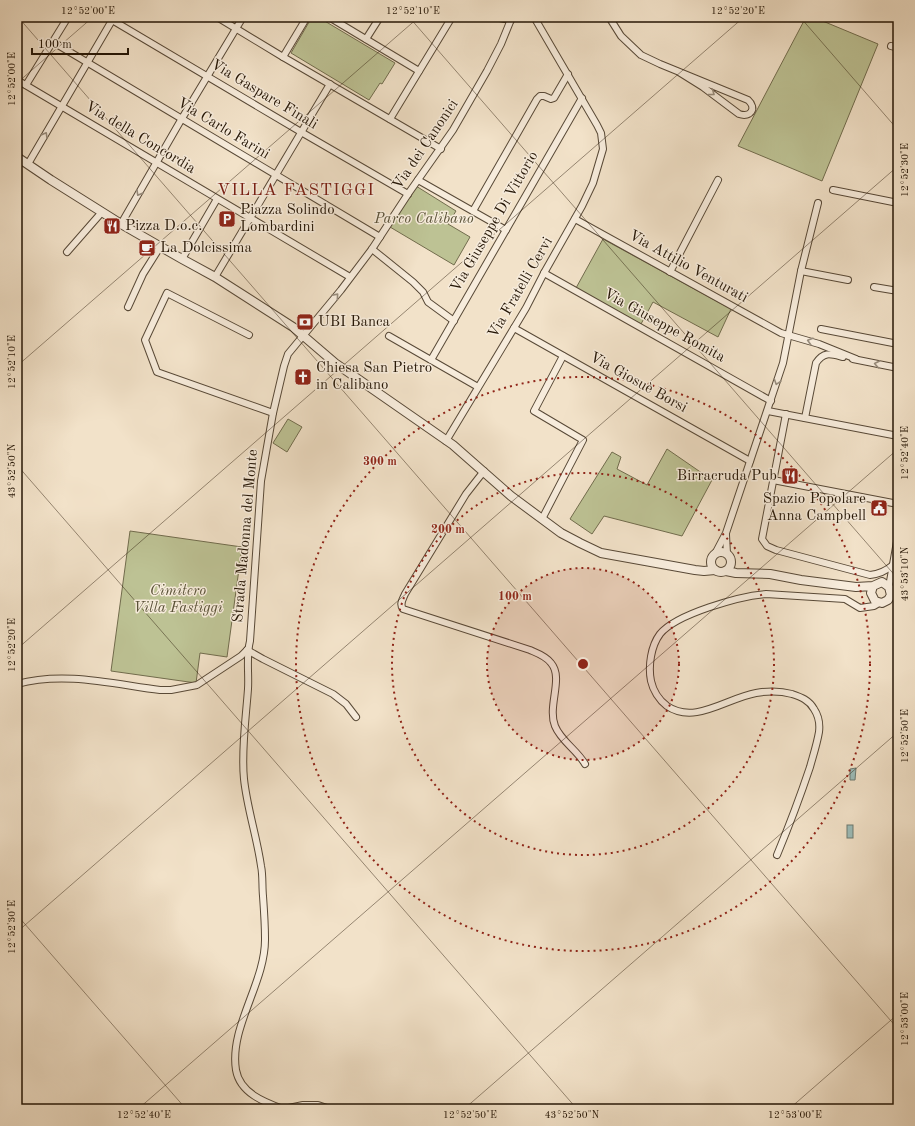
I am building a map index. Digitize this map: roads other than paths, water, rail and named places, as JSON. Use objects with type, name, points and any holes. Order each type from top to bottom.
[{"type":"street","points":[[26,85],[68,17]]},
{"type":"street","points":[[217,17],[441,149]]},
{"type":"street","points":[[121,224],[243,17]]},
{"type":"street","points":[[283,57],[307,17]]},
{"type":"street","points":[[328,17],[419,71]]},
{"type":"street","points":[[366,40],[380,17]]},
{"type":"street","points":[[390,119],[452,17]]},
{"type":"street","points":[[496,17],[512,18]]},
{"type":"street","points":[[534,17],[582,98]]},
{"type":"street","points":[[609,17],[621,36],[641,54],[679,72],[748,100],[752,103],[753,108],[751,112],[744,116],[739,114],[703,87],[679,72]]},
{"type":"street","points":[[28,164],[112,18]]},
{"type":"street","name":"Via Gaspare Finali","points":[[112,18],[301,132],[408,194]]},
{"type":"street","name":"Via dei Canonici","points":[[304,336],[372,249],[408,194],[441,149],[487,72],[502,44],[512,18]]},
{"type":"street","name":"Via Carlo Farini","points":[[53,42],[181,120],[380,237]]},
{"type":"street","points":[[891,46],[898,48]]},
{"type":"street","points":[[472,211],[536,99],[540,96],[551,99],[554,98],[568,74]]},
{"type":"street","name":"Via della Concordia","points":[[17,80],[350,277]]},
{"type":"street","points":[[215,277],[330,84]]},
{"type":"street","name":"Via Fratelli Cervi","points":[[446,441],[526,308],[544,273],[575,220],[593,183],[603,149],[603,141],[597,125],[582,98]]},
{"type":"street","name":"Via Giuseppe Di Vittorio","points":[[431,360],[582,98]]},
{"type":"street","points":[[17,157],[121,224],[215,277],[293,327],[335,363],[446,441],[484,471],[511,496],[561,533],[580,543],[601,553],[695,570],[770,574],[801,580],[856,587],[872,592]]},
{"type":"street","points":[[418,180],[506,230]]},
{"type":"street","points":[[670,272],[718,180]]},
{"type":"street","points":[[833,190],[898,203]]},
{"type":"street","points":[[182,259],[217,199]]},
{"type":"street","points":[[715,570],[711,565],[713,556],[726,533],[783,363],[801,271],[818,203]]},
{"type":"street","points":[[67,252],[102,212]]},
{"type":"street","name":"Via Attilio Venturati","points":[[575,220],[781,333],[819,344],[856,359]]},
{"type":"street","points":[[128,307],[144,274],[160,247]]},
{"type":"street","points":[[372,249],[413,282],[423,292],[428,302],[454,321]]},
{"type":"street","points":[[801,271],[848,280]]},
{"type":"street","name":"Via Giuseppe Romita","points":[[544,273],[771,401]]},
{"type":"street","points":[[874,286],[898,291]]},
{"type":"street","points":[[249,335],[167,293],[145,340],[157,372],[273,413]]},
{"type":"street","name":"Via Giosuè Borsi","points":[[514,328],[750,461]]},
{"type":"street","points":[[821,329],[898,344]]},
{"type":"street","name":"Strada Madonna del Monte","points":[[304,336],[288,354],[284,366],[273,413],[261,481],[250,641],[247,650],[248,685],[243,760],[244,780],[262,867],[265,940],[262,963],[240,1032],[236,1055],[236,1071],[241,1083],[249,1092],[269,1104],[284,1109],[303,1105],[318,1105],[330,1109]]},
{"type":"street","points":[[389,336],[478,387]]},
{"type":"street","points":[[805,418],[816,363],[821,356],[829,354],[898,368]]},
{"type":"street","points":[[542,519],[583,440],[534,411],[563,356]]},
{"type":"street","points":[[768,411],[898,436]]},
{"type":"street","points":[[786,414],[762,539],[768,546],[776,550],[870,575],[885,571],[893,564]]},
{"type":"street","points":[[484,471],[466,494],[405,594],[402,600],[402,607],[403,609],[530,650],[545,657],[552,663],[555,670],[556,679],[552,714],[555,726],[585,764]]},
{"type":"street","points":[[773,480],[898,504]]},
{"type":"street","points":[[726,533],[727,554]]},
{"type":"street","points":[[888,600],[893,590],[893,564],[898,536]]},
{"type":"street","points":[[695,570],[722,551],[730,557],[731,564],[726,571]]},
{"type":"street","points":[[731,564],[743,572]]},
{"type":"street","points":[[864,608],[877,583],[882,582],[893,590]]},
{"type":"street","points":[[872,592],[875,601],[879,603]]},
{"type":"street","points":[[777,855],[799,801],[816,745],[819,732],[819,721],[815,709],[809,702],[800,696],[788,693],[771,692],[756,693],[739,697],[701,712],[687,713],[674,711],[664,704],[652,685],[650,672],[652,651],[655,642],[667,627],[685,616],[737,598],[752,595],[766,594],[845,599],[860,608],[882,603],[898,597]]},
{"type":"street","points":[[17,684],[45,678],[56,678],[81,679],[160,690],[171,690],[197,685],[241,656],[247,650],[333,694],[346,704],[356,717]]},
{"type":"water","points":[[856,768],[855,780],[850,780],[850,769]]},
{"type":"water","points":[[847,825],[853,825],[853,838],[847,838]]},
{"type":"place","name":"Piazza Solindo Lombardini","points":[[227,219]]},
{"type":"place","name":"Pizza D.o.c.","points":[[112,226]]},
{"type":"place","name":"La Dolcissima","points":[[147,248]]},
{"type":"place","name":"UBI Banca","points":[[305,322]]},
{"type":"place","name":"Chiesa San Pietro in Calibano","points":[[303,377]]},
{"type":"place","name":"Birracruda Pub","points":[[790,476]]},
{"type":"place","name":"Spazio Popolare Anna Campbell","points":[[879,508]]},
{"type":"district","name":"VILLA FASTIGGI","points":[[296,190]]},
{"type":"park label","name":"Parco Calibano","points":[[424,219]]},
{"type":"park label","name":"Cimitero Villa Fastiggi","points":[[178,600]]}]
